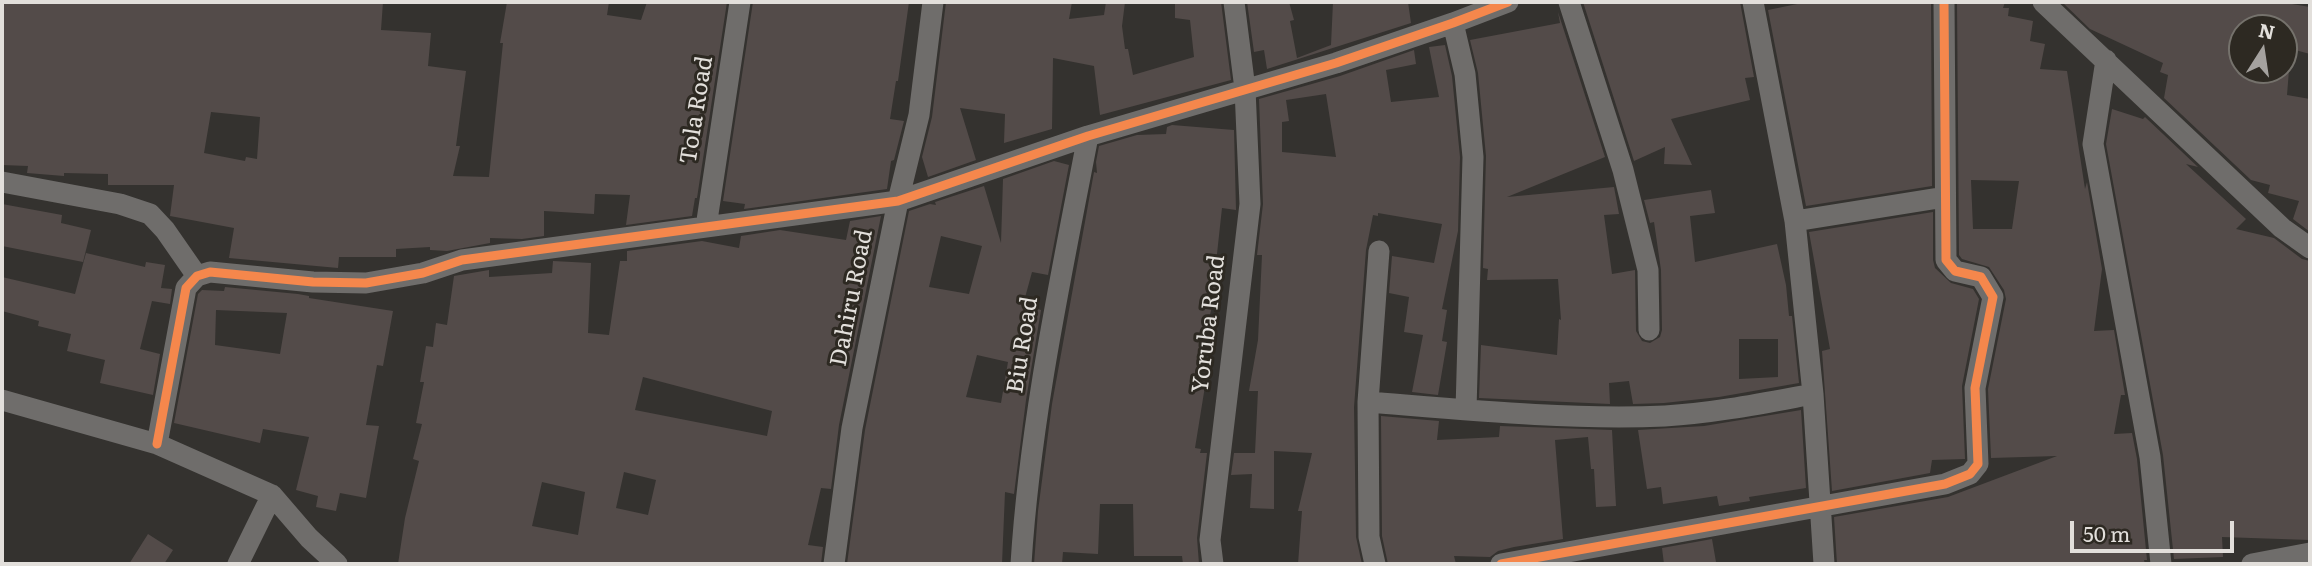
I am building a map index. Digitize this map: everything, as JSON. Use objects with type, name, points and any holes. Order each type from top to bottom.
[{"type":"street","name":"Tola Road","points":[[706,227],[740,2]]},
{"type":"street","name":"Dahiru Road","points":[[834,564],[852,428],[898,201],[919,115],[933,2]]},
{"type":"street","name":"Yoruba Road","points":[[1213,564],[1210,540],[1250,204],[1245,89],[1234,2]]},
{"type":"street","points":[[157,444],[186,288],[197,276],[210,272],[313,282],[366,283],[423,273],[462,260],[898,201],[1088,136],[1336,63],[1508,2]]},
{"type":"street","points":[[1569,2],[1623,170],[1648,270],[1649,330]]},
{"type":"street","points":[[1753,2],[1795,221],[1813,394],[1824,564]]},
{"type":"street","points":[[1501,564],[1945,484],[1970,474],[1978,464],[1975,388],[1993,297],[1981,277],[1955,271],[1946,260],[1944,2]]},
{"type":"street","points":[[2043,2],[2282,228],[2310,248]]},
{"type":"street","points":[[1453,23],[1465,74],[1473,158],[1466,410]]},
{"type":"street","points":[[2106,60],[2093,144],[2150,457],[2161,564]]},
{"type":"street","name":"Biu Road","points":[[1021,564],[1025,503],[1050,334],[1088,136]]},
{"type":"street","points":[[2,182],[120,204],[150,214],[165,230],[197,276]]},
{"type":"street","points":[[1795,221],[1945,197]]},
{"type":"street","points":[[1375,564],[1370,537],[1368,402],[1379,251]]},
{"type":"street","points":[[1368,402],[1562,416],[1667,416],[1743,407],[1813,394]]},
{"type":"street","points":[[2,400],[157,444],[272,495],[309,538],[337,564]]},
{"type":"street","points":[[237,564],[272,495]]},
{"type":"street","points":[[2252,564],[2310,553]]},
{"type":"building","points":[[2,2],[383,2],[381,30],[431,33],[428,66],[466,71],[456,146],[460,146],[453,176],[489,177],[503,43],[500,43],[507,2],[609,2],[607,15],[641,20],[647,2],[727,2],[692,216],[626,225],[630,195],[595,194],[594,214],[544,211],[544,236],[522,239],[490,238],[490,243],[447,251],[430,250],[430,247],[396,249],[396,257],[339,257],[338,268],[229,258],[234,228],[170,216],[174,185],[108,185],[108,174],[64,173],[64,176],[27,173],[28,166],[2,165]],"holes":[[[211,112],[260,117],[257,159],[246,157],[245,161],[204,153]]]},
{"type":"building","points":[[753,2],[909,2],[890,119],[904,121],[894,160],[891,161],[887,189],[744,209],[745,204],[723,201]]},
{"type":"building","points":[[946,2],[1072,2],[1069,19],[1104,15],[1106,2],[1125,2],[1122,26],[1125,49],[1128,49],[1133,75],[1194,57],[1190,20],[1175,18],[1175,2],[1221,2],[1231,80],[1100,115],[1094,66],[1053,58],[1052,129],[1004,143],[1005,114],[960,108],[976,160],[928,177],[922,157],[932,117]]},
{"type":"building","points":[[1247,2],[1289,2],[1294,20],[1290,21],[1297,58],[1331,45],[1333,2],[1408,2],[1411,23],[1267,69],[1264,50],[1254,52]]},
{"type":"building","points":[[1583,2],[1740,2],[1754,77],[1745,78],[1750,100],[1671,119],[1692,165],[1664,164],[1665,147],[1634,161]]},
{"type":"building","points":[[1807,2],[1931,2],[1932,186],[1806,206],[1768,10]]},
{"type":"building","points":[[1957,2],[2005,2],[2003,8],[2009,8],[2008,16],[2033,21],[2030,41],[2045,44],[2040,69],[2067,71],[2085,189],[2087,182],[2102,269],[2094,331],[2114,330],[2125,395],[2121,395],[2114,434],[2132,433],[2137,459],[2147,560],[2144,560],[2145,564],[1837,564],[1834,517],[1948,497],[2057,456],[1991,458],[1988,389],[2006,299],[2004,290],[1989,267],[1962,259],[1959,255]],"holes":[[[1971,180],[2019,181],[2012,229],[1973,229]]]},
{"type":"building","points":[[2062,2],[2280,2],[2310,7],[2310,54],[2298,51],[2298,14],[2228,14],[2228,84],[2288,84],[2287,95],[2310,99],[2310,232],[2293,219],[2299,201],[2268,193],[2270,185],[2251,180],[2164,98],[2168,75],[2160,72],[2163,63],[2090,29]]},
{"type":"building","points":[[1558,12],[1605,157],[1507,197],[1614,187],[1619,214],[1604,215],[1612,274],[1635,270],[1636,331],[1642,341],[1650,343],[1660,337],[1662,330],[1661,270],[1654,222],[1650,223],[1644,200],[1711,190],[1715,213],[1690,216],[1695,262],[1777,244],[1786,285],[1789,316],[1792,316],[1799,383],[1719,397],[1664,403],[1633,404],[1629,381],[1609,383],[1610,404],[1479,398],[1481,345],[1557,355],[1559,319],[1561,320],[1558,279],[1487,280],[1488,269],[1483,268],[1486,156],[1478,73],[1470,40],[1560,23]],"holes":[[[1739,339],[1778,339],[1778,377],[1739,379]]]},
{"type":"building","points":[[1445,45],[1452,76],[1460,157],[1458,231],[1442,309],[1447,310],[1442,341],[1447,342],[1438,395],[1412,392],[1423,335],[1404,332],[1409,297],[1389,293],[1392,256],[1434,263],[1442,224],[1378,213],[1378,216],[1373,215],[1366,250],[1354,407],[1356,537],[1362,564],[1298,564],[1302,511],[1298,511],[1312,453],[1274,451],[1274,509],[1250,508],[1252,474],[1231,475],[1234,453],[1255,453],[1258,391],[1249,391],[1258,340],[1262,255],[1257,255],[1263,204],[1259,99],[1340,76],[1414,50],[1416,64],[1386,70],[1391,102],[1439,97],[1429,47]],"holes":[[[1326,94],[1336,157],[1282,152],[1282,122],[1289,121],[1286,100]]]},
{"type":"building","points":[[2112,109],[2143,119],[2145,117],[2198,167],[2186,164],[2246,219],[2236,229],[2274,238],[2302,259],[2310,261],[2310,540],[2222,537],[2223,557],[2174,559],[2163,455],[2106,144]]},
{"type":"building","points":[[1172,125],[1234,130],[1236,210],[1222,208],[1216,263],[1222,265],[1209,319],[1212,319],[1201,380],[1206,380],[1195,448],[1201,449],[1200,453],[1207,453],[1197,538],[1199,564],[1183,564],[1182,556],[1134,556],[1133,504],[1100,504],[1098,554],[1063,552],[1062,564],[1034,564],[1052,404],[1094,172],[1097,173],[1099,146],[1137,135],[1166,134],[1167,127]]},
{"type":"building","points":[[1054,161],[1069,165],[1048,275],[1032,272],[1023,305],[1041,310],[1014,494],[1005,492],[1002,564],[847,564],[865,430],[909,211],[930,204],[936,205],[935,202],[984,186],[1001,243],[1003,179]],"holes":[[[941,236],[982,246],[969,294],[929,287]],[[977,355],[1008,362],[1001,403],[966,397]]]},
{"type":"building","points":[[2,204],[62,215],[61,223],[91,230],[83,262],[2,246]]},
{"type":"building","points":[[1933,212],[1935,268],[1951,283],[1973,289],[1979,299],[1962,386],[1965,459],[1932,460],[1930,473],[1832,491],[1822,351],[1830,349],[1809,232]]},
{"type":"building","points":[[881,216],[839,425],[831,489],[821,488],[808,545],[823,547],[821,564],[398,564],[405,518],[419,461],[413,459],[422,424],[416,423],[424,382],[420,382],[426,346],[433,347],[436,323],[447,325],[454,276],[489,270],[489,277],[552,273],[553,261],[591,263],[588,333],[609,335],[620,261],[627,261],[627,251],[702,241],[739,248],[741,236],[780,230],[846,240],[850,221]],"holes":[[[643,377],[772,411],[767,436],[635,410]],[[624,472],[656,480],[648,515],[616,508]],[[542,482],[585,492],[578,535],[532,526]]]},
{"type":"building","points":[[86,253],[145,267],[146,262],[165,265],[161,288],[172,289],[170,304],[152,301],[140,349],[160,354],[153,395],[100,383],[105,360],[67,351],[71,334],[38,326],[39,321],[2,311],[2,277],[75,294]]},
{"type":"building","points":[[225,287],[298,294],[393,311],[383,366],[377,365],[366,425],[379,426],[366,498],[340,493],[336,511],[316,507],[318,496],[296,490],[309,437],[263,429],[260,443],[174,423],[198,294],[202,290],[224,291]],"holes":[[[216,310],[287,313],[280,354],[215,345]]]},
{"type":"building","points":[[1801,410],[1806,488],[1749,497],[1750,501],[1719,506],[1717,496],[1663,504],[1661,487],[1647,489],[1638,430],[1704,426]]},
{"type":"building","points":[[1381,416],[1439,421],[1437,440],[1499,437],[1500,426],[1612,430],[1616,506],[1596,507],[1594,469],[1591,469],[1588,437],[1555,440],[1563,539],[1514,547],[1498,551],[1490,557],[1454,556],[1456,564],[1388,564],[1382,536]]},
{"type":"building","points":[[148,534],[173,550],[164,564],[129,564]]},
{"type":"building","points":[[1712,539],[1716,562],[1664,564],[1662,548]]},
{"type":"cycle path","points":[[157,444],[186,288],[197,276],[210,272],[313,282],[366,283],[423,273],[462,260],[898,201],[1088,136],[1336,63],[1508,2]]},
{"type":"cycle path","points":[[1501,564],[1945,484],[1970,474],[1978,464],[1975,388],[1993,297],[1981,277],[1955,271],[1946,260],[1944,2]]}]
